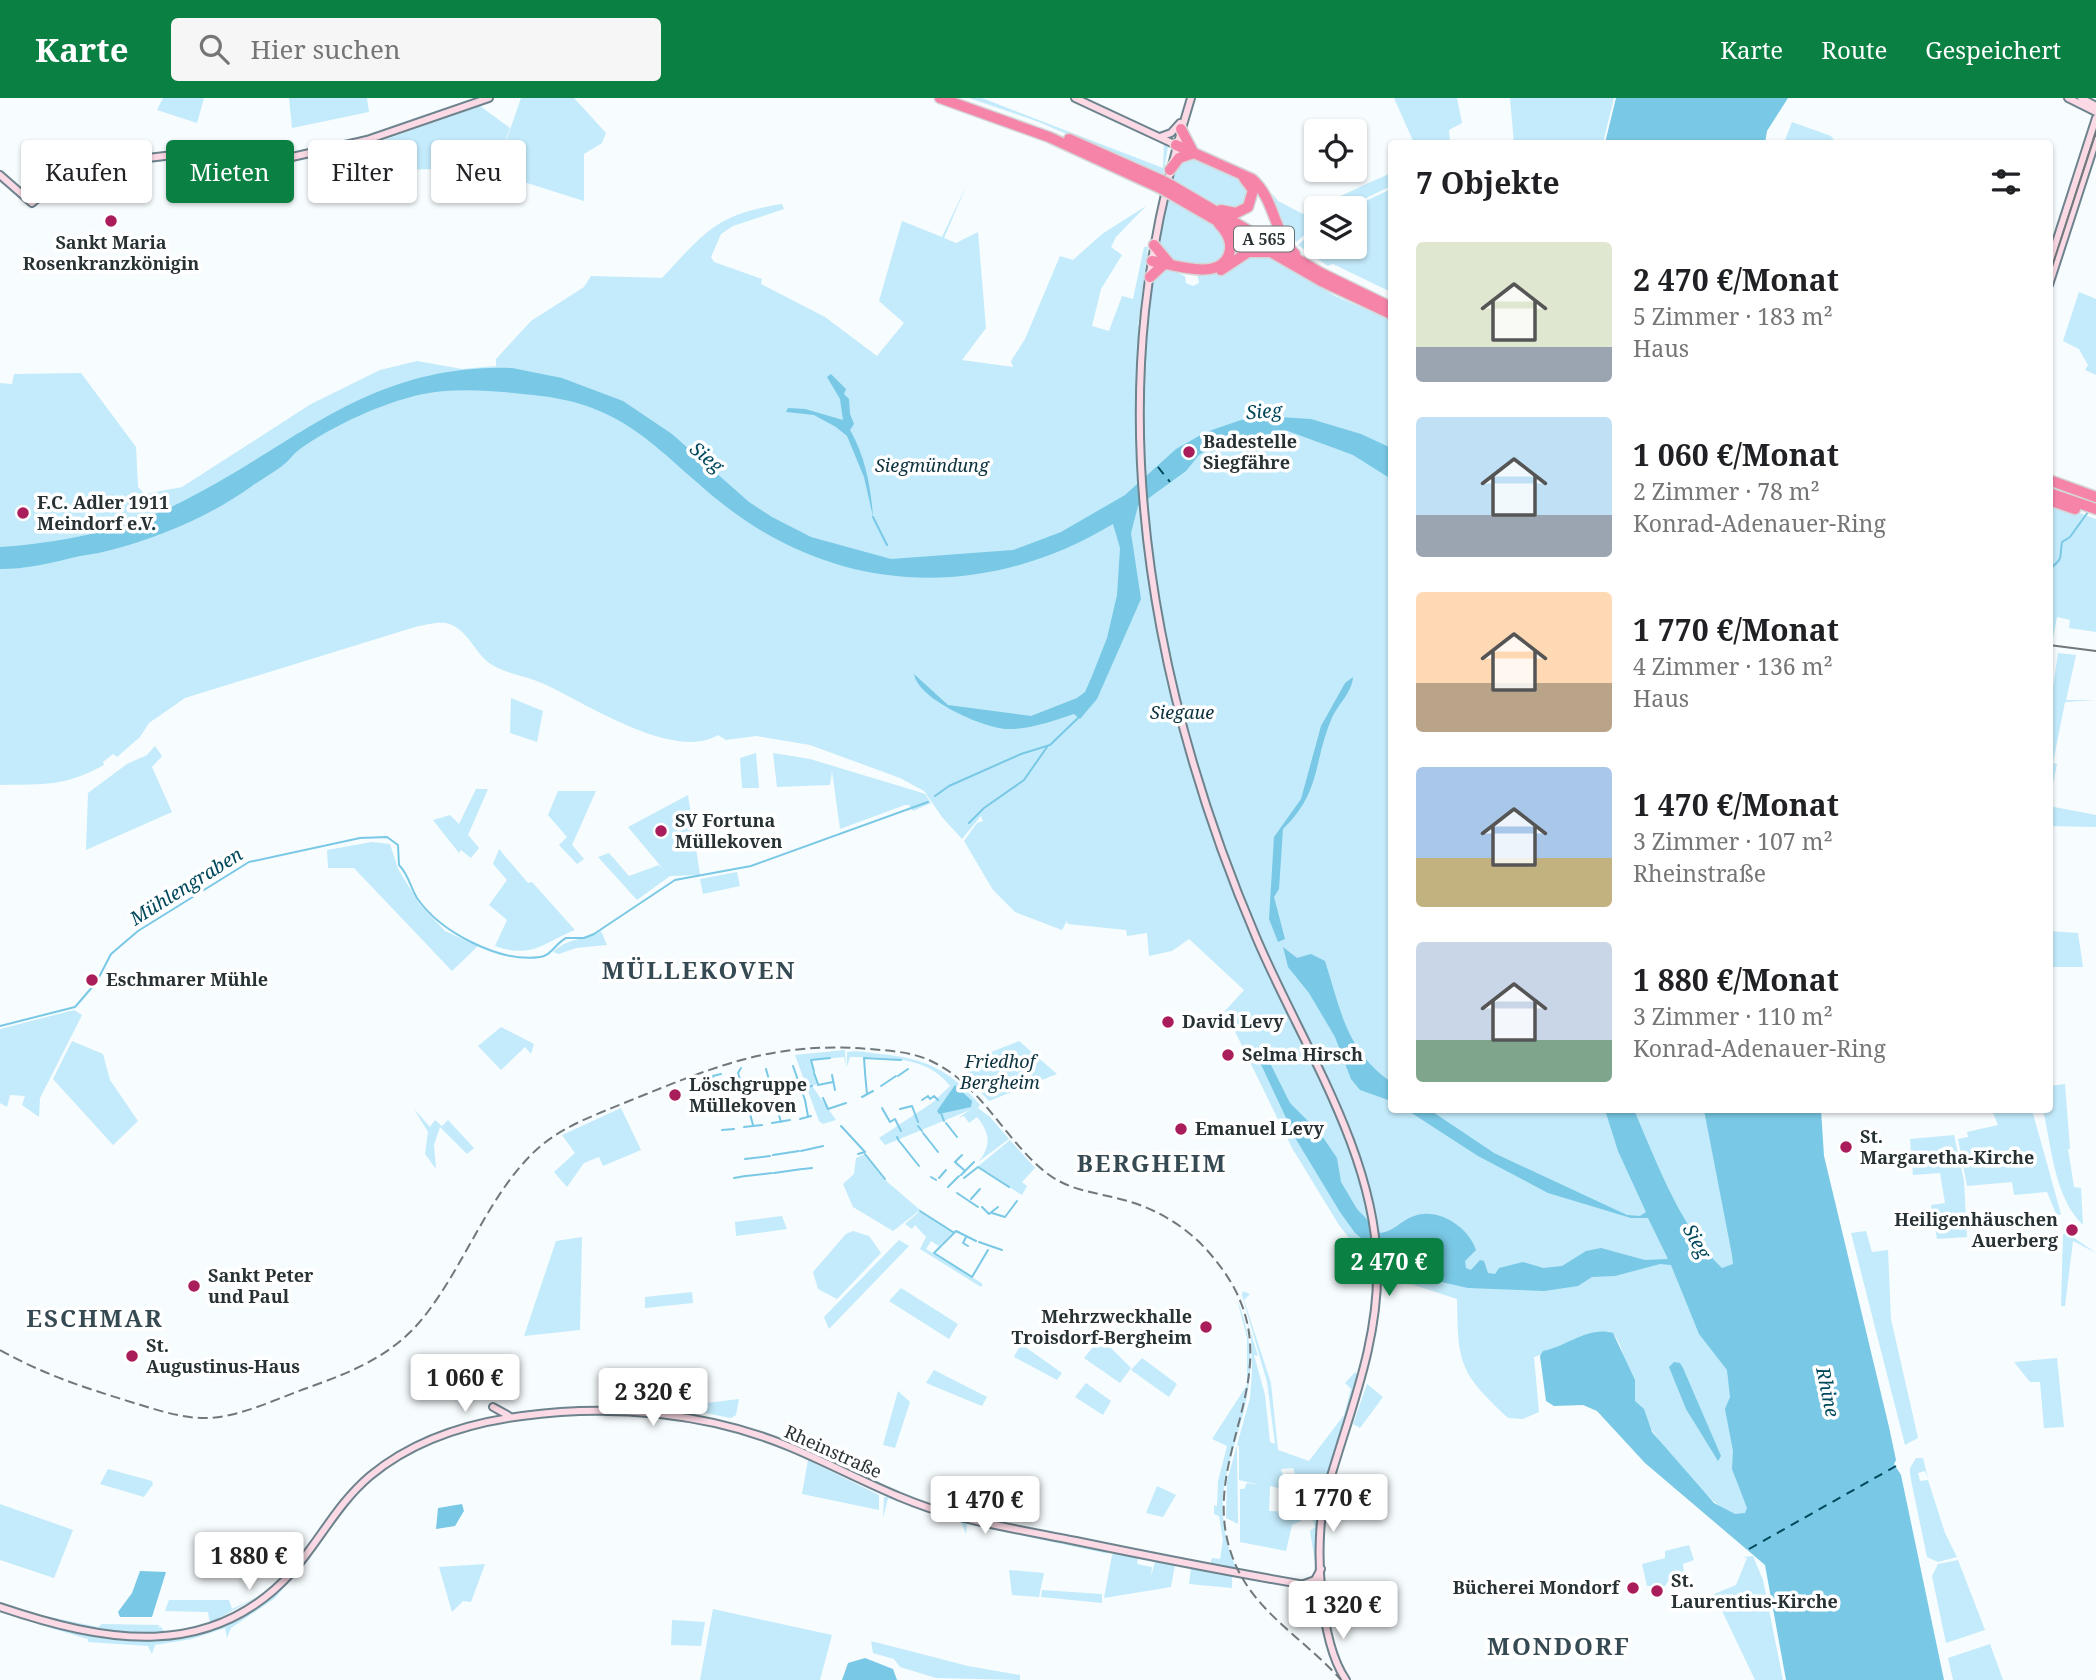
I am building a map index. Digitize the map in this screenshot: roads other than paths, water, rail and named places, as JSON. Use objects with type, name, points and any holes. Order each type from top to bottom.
[{"type":"highway","name":"A 565","points":[[940,98],[1049,137],[1208,205],[1321,273],[1388,306]]},
{"type":"highway","name":"A 565","points":[[957,98],[1080,143],[1165,187],[1321,281],[1388,313]]},
{"type":"highway","points":[[1181,129],[1195,153]]},
{"type":"highway","points":[[1175,150],[1195,153],[1252,179],[1265,194],[1284,242],[1321,273]]},
{"type":"highway","points":[[1170,170],[1183,155],[1195,153]]},
{"type":"highway","points":[[1208,205],[1227,212],[1248,207],[1253,198],[1253,190],[1240,174]]},
{"type":"highway","points":[[1159,264],[1208,269],[1227,258],[1230,247],[1226,233],[1196,206]]},
{"type":"highway","points":[[1150,277],[1159,264],[1154,245]]},
{"type":"highway","points":[[1159,264],[1216,272],[1246,253],[1260,250],[1284,259]]},
{"type":"highway","points":[[2053,483],[2096,515]]},
{"type":"highway","points":[[2053,489],[2096,509]]},
{"type":"highway","points":[[2053,494],[2096,504]]},
{"type":"highway","points":[[2053,500],[2080,501],[2096,498]]},
{"type":"main road","points":[[0,175],[32,203],[50,187],[76,174],[117,160],[233,148],[292,157],[374,138],[489,98]]},
{"type":"main road","points":[[1075,98],[1162,138],[1175,150]]},
{"type":"main road","points":[[1159,264],[1154,245],[1175,150],[1191,98]]},
{"type":"main road","points":[[2068,98],[2094,109]]},
{"type":"main road","points":[[2053,251],[2095,119],[2094,109],[2081,98]]},
{"type":"main road","points":[[1162,138],[1171,133],[1185,116]]},
{"type":"main road","points":[[1162,138],[1175,150]]},
{"type":"main road","points":[[2053,273],[2096,140]]},
{"type":"main road","points":[[1150,277],[1144,321],[1142,450],[1147,526],[1159,615],[1192,760],[1223,854],[1268,965],[1352,1149],[1372,1216],[1377,1262],[1369,1345],[1323,1504],[1319,1546],[1324,1604],[1333,1657],[1346,1680]]},
{"type":"main road","points":[[493,1408],[502,1414],[515,1417]]},
{"type":"main road","name":"Rheinstraße","points":[[0,1607],[67,1628],[123,1637],[176,1635],[220,1623],[251,1607],[282,1582],[343,1504],[384,1466],[441,1436],[497,1420],[602,1411],[675,1417],[735,1429],[782,1444],[886,1492],[955,1516],[1234,1573],[1323,1588]]},
{"type":"main road","points":[[1302,1585],[1315,1580],[1321,1569]]},
{"type":"main road","points":[[1302,1585],[1318,1593],[1324,1604]]},
{"type":"main road","points":[[1324,1604],[1331,1596],[1341,1591]]},
{"type":"water","points":[[1616,98],[1788,98],[1767,131],[1766,140],[1606,140]]},
{"type":"water","points":[[512,368],[562,378],[623,401],[672,434],[749,502],[772,517],[811,537],[891,559],[1013,550],[1061,532],[1125,495],[1176,449],[1206,432],[1262,416],[1311,419],[1361,434],[1388,447],[1388,477],[1353,455],[1288,431],[1219,442],[1199,455],[1186,471],[1138,506],[1131,533],[1141,599],[1097,699],[1080,719],[1074,714],[1015,729],[995,727],[952,710],[927,693],[914,674],[948,705],[1031,716],[1077,698],[1085,692],[1107,638],[1117,595],[1120,548],[1113,524],[1064,549],[1014,566],[963,576],[913,577],[862,571],[813,556],[765,533],[719,501],[636,431],[615,418],[565,400],[506,392],[464,390],[407,398],[375,409],[328,432],[300,449],[282,466],[236,497],[182,525],[145,540],[103,552],[36,566],[0,569],[0,547],[86,535],[149,516],[213,485],[331,414],[371,395],[413,380],[459,370]]},
{"type":"water","points":[[831,374],[846,389],[844,394],[849,399],[854,424],[850,430],[860,450],[866,472],[873,517],[864,477],[847,436],[814,415],[786,412],[788,408],[805,409],[843,420],[840,399],[827,377]]},
{"type":"water","points":[[1353,677],[1350,688],[1331,720],[1310,790],[1304,803],[1283,829],[1279,889],[1274,897],[1285,939],[1278,942],[1269,919],[1274,837],[1301,799],[1321,726],[1345,683]]},
{"type":"water","points":[[1283,947],[1297,958],[1311,954],[1325,961],[1347,1028],[1364,1057],[1388,1080],[1388,1100],[1360,1090],[1351,1079],[1335,1037],[1309,993],[1288,967]]},
{"type":"water","points":[[1263,1049],[1290,1103],[1320,1133],[1337,1158],[1341,1182],[1357,1209],[1380,1233],[1414,1216],[1433,1214],[1443,1217],[1467,1234],[1476,1250],[1465,1261],[1466,1268],[1471,1270],[1480,1260],[1484,1261],[1488,1273],[1495,1274],[1499,1268],[1523,1262],[1543,1268],[1562,1266],[1586,1251],[1601,1248],[1645,1260],[1668,1259],[1648,1218],[1631,1218],[1548,1193],[1478,1156],[1412,1113],[1434,1113],[1494,1153],[1627,1215],[1640,1216],[1646,1212],[1618,1151],[1606,1113],[1635,1113],[1682,1215],[1707,1252],[1722,1268],[1733,1264],[1732,1255],[1705,1113],[1821,1113],[1824,1156],[1889,1427],[1896,1460],[1894,1464],[1901,1475],[1944,1680],[1786,1680],[1765,1565],[1645,1463],[1597,1411],[1583,1405],[1554,1406],[1546,1401],[1540,1356],[1543,1351],[1595,1332],[1613,1333],[1635,1380],[1635,1401],[1644,1409],[1652,1432],[1714,1503],[1735,1514],[1745,1513],[1747,1508],[1732,1469],[1733,1451],[1725,1409],[1730,1397],[1727,1370],[1699,1334],[1671,1265],[1660,1264],[1615,1276],[1592,1277],[1578,1286],[1544,1291],[1468,1288],[1419,1277],[1395,1266],[1355,1233],[1340,1212],[1297,1141],[1257,1056],[1257,1050]]},
{"type":"water","points":[[955,1085],[972,1101],[971,1107],[939,1114],[937,1111]]},
{"type":"water","points":[[1674,1362],[1680,1363],[1683,1368],[1721,1456],[1718,1461],[1686,1409],[1669,1367]]},
{"type":"water","points":[[462,1504],[464,1511],[455,1526],[436,1529],[438,1508]]},
{"type":"water","points":[[140,1571],[166,1572],[152,1617],[120,1617],[118,1612],[132,1593]]},
{"type":"water","points":[[865,1658],[893,1669],[897,1680],[842,1680],[848,1663]]},
{"type":"waterway","points":[[2053,566],[2060,558],[2062,542],[2070,537],[2088,512]]},
{"type":"waterway","points":[[873,517],[887,545]]},
{"type":"waterway","name":"Mühlengraben","points":[[935,796],[949,786],[1021,754],[1050,745],[1079,717]]},
{"type":"waterway","points":[[969,823],[984,808],[1024,780],[1047,747]]},
{"type":"waterway","name":"Mühlengraben","points":[[97,981],[111,954],[138,931],[249,862],[360,838],[387,837],[398,845],[399,865],[417,898],[427,911],[455,933],[507,955],[540,957],[566,938],[584,938],[594,934],[675,880],[751,866],[928,802]]},
{"type":"waterway","name":"Mühlengraben","points":[[0,1026],[75,1007],[94,985]]},
{"type":"waterway","points":[[814,1071],[811,1060],[830,1058]]},
{"type":"waterway","points":[[865,1072],[864,1058],[901,1060]]},
{"type":"waterway","points":[[793,1066],[805,1100]]},
{"type":"waterway","points":[[741,1068],[738,1073],[749,1109]]},
{"type":"waterway","points":[[766,1069],[776,1105]]},
{"type":"waterway","points":[[898,1076],[908,1069]]},
{"type":"waterway","points":[[814,1073],[818,1084]]},
{"type":"waterway","points":[[865,1073],[867,1094]]},
{"type":"waterway","points":[[707,1090],[713,1089],[713,1076],[721,1074]]},
{"type":"waterway","points":[[832,1075],[835,1090]]},
{"type":"waterway","points":[[881,1086],[896,1076]]},
{"type":"waterway","points":[[818,1085],[833,1082]]},
{"type":"waterway","points":[[807,1087],[812,1086]]},
{"type":"waterway","points":[[862,1097],[873,1091]]},
{"type":"waterway","points":[[922,1100],[928,1096],[930,1099],[934,1096],[938,1100]]},
{"type":"waterway","points":[[823,1098],[828,1109],[846,1103]]},
{"type":"waterway","points":[[805,1100],[808,1116]]},
{"type":"waterway","points":[[776,1105],[781,1122]]},
{"type":"waterway","points":[[900,1109],[912,1106],[918,1122]]},
{"type":"waterway","points":[[882,1108],[890,1122],[895,1119],[901,1131]]},
{"type":"waterway","points":[[749,1110],[753,1125]]},
{"type":"waterway","points":[[941,1113],[944,1121]]},
{"type":"waterway","points":[[800,1119],[811,1116]]},
{"type":"waterway","points":[[772,1123],[790,1120]]},
{"type":"waterway","points":[[946,1123],[957,1137]]},
{"type":"waterway","points":[[744,1127],[762,1125]]},
{"type":"waterway","points":[[841,1126],[865,1152],[858,1154]]},
{"type":"waterway","points":[[918,1126],[922,1131]]},
{"type":"waterway","points":[[722,1130],[734,1129]]},
{"type":"waterway","points":[[923,1133],[938,1152]]},
{"type":"waterway","points":[[897,1137],[899,1141]]},
{"type":"waterway","points":[[900,1142],[919,1166]]},
{"type":"waterway","points":[[801,1151],[823,1146]]},
{"type":"waterway","points":[[773,1155],[799,1151]]},
{"type":"waterway","points":[[865,1154],[885,1179]]},
{"type":"waterway","points":[[955,1162],[962,1155]]},
{"type":"waterway","points":[[745,1159],[770,1156]]},
{"type":"waterway","points":[[955,1162],[964,1170]]},
{"type":"waterway","points":[[961,1175],[974,1162]]},
{"type":"waterway","points":[[964,1178],[978,1167],[1009,1187]]},
{"type":"waterway","points":[[803,1169],[812,1168]]},
{"type":"waterway","points":[[774,1173],[802,1169]]},
{"type":"waterway","points":[[939,1178],[946,1170]]},
{"type":"waterway","points":[[746,1176],[772,1173]]},
{"type":"waterway","points":[[734,1178],[745,1176]]},
{"type":"waterway","points":[[948,1187],[959,1176]]},
{"type":"waterway","points":[[931,1177],[936,1180]]},
{"type":"waterway","points":[[971,1199],[980,1189]]},
{"type":"waterway","points":[[957,1193],[978,1207]]},
{"type":"waterway","points":[[992,1213],[1005,1217],[1017,1201]]},
{"type":"waterway","points":[[982,1207],[989,1214],[998,1207]]},
{"type":"waterway","points":[[920,1211],[953,1232]]},
{"type":"waterway","points":[[943,1244],[956,1231],[976,1241]]},
{"type":"waterway","points":[[966,1237],[963,1243],[968,1246]]},
{"type":"waterway","points":[[979,1242],[1002,1250]]},
{"type":"waterway","points":[[942,1245],[934,1253],[972,1277],[988,1250]]},
{"type":"tram line","points":[[2053,264],[2096,132]]},
{"type":"tram line","points":[[2053,646],[2096,651]]},
{"type":"railway","points":[[0,1350],[65,1380],[171,1414],[209,1418],[247,1410],[357,1368],[399,1342],[437,1299],[513,1175],[540,1147],[563,1130],[660,1088],[746,1059],[804,1049],[835,1048],[911,1054],[935,1063],[966,1085],[1030,1158],[1053,1178],[1072,1187],[1137,1204],[1161,1215],[1194,1237],[1212,1256],[1239,1298],[1250,1337],[1249,1375],[1225,1488],[1225,1527],[1237,1568],[1258,1600],[1341,1680]]},
{"type":"place","name":"Sankt Maria Rosenkranzkönigin","points":[[111,221]]},
{"type":"place","name":"Badestelle Siegfähre","points":[[1189,452]]},
{"type":"place","name":"F.C. Adler 1911 Meindorf e.V.","points":[[23,513]]},
{"type":"place","name":"SV Fortuna Müllekoven","points":[[661,831]]},
{"type":"place","name":"Eschmarer Mühle","points":[[92,980]]},
{"type":"place","name":"David Levy","points":[[1168,1022]]},
{"type":"place","name":"Selma Hirsch","points":[[1228,1055]]},
{"type":"place","name":"Löschgruppe Müllekoven","points":[[675,1095]]},
{"type":"place","name":"Emanuel Levy","points":[[1181,1129]]},
{"type":"place","name":"St. Margaretha-Kirche","points":[[1846,1147]]},
{"type":"place","name":"Heiligenhäuschen Auerberg","points":[[2072,1230]]},
{"type":"place","name":"Sankt Peter und Paul","points":[[194,1286]]},
{"type":"place","name":"Mehrzweckhalle Troisdorf-Bergheim","points":[[1206,1327]]},
{"type":"place","name":"St. Augustinus-Haus","points":[[132,1356]]},
{"type":"place","name":"Bücherei Mondorf","points":[[1633,1588]]},
{"type":"place","name":"St. Laurentius-Kirche","points":[[1657,1591]]},
{"type":"district","name":"MÜLLEKOVEN","points":[[699,971]]},
{"type":"district","name":"BERGHEIM","points":[[1152,1164]]},
{"type":"district","name":"ESCHMAR","points":[[95,1319]]},
{"type":"district","name":"MONDORF","points":[[1559,1647]]},
{"type":"water label","name":"Sieg","points":[[1264,411]]},
{"type":"water label","name":"Sieg","points":[[707,457]]},
{"type":"water label","name":"Sieg","points":[[1697,1241]]},
{"type":"water label","name":"Rhine","points":[[1828,1392]]},
{"type":"park label","name":"Siegmündung","points":[[932,466]]},
{"type":"park label","name":"Siegaue","points":[[1182,713]]},
{"type":"park label","name":"Friedhof Bergheim","points":[[1000,1072]]}]
